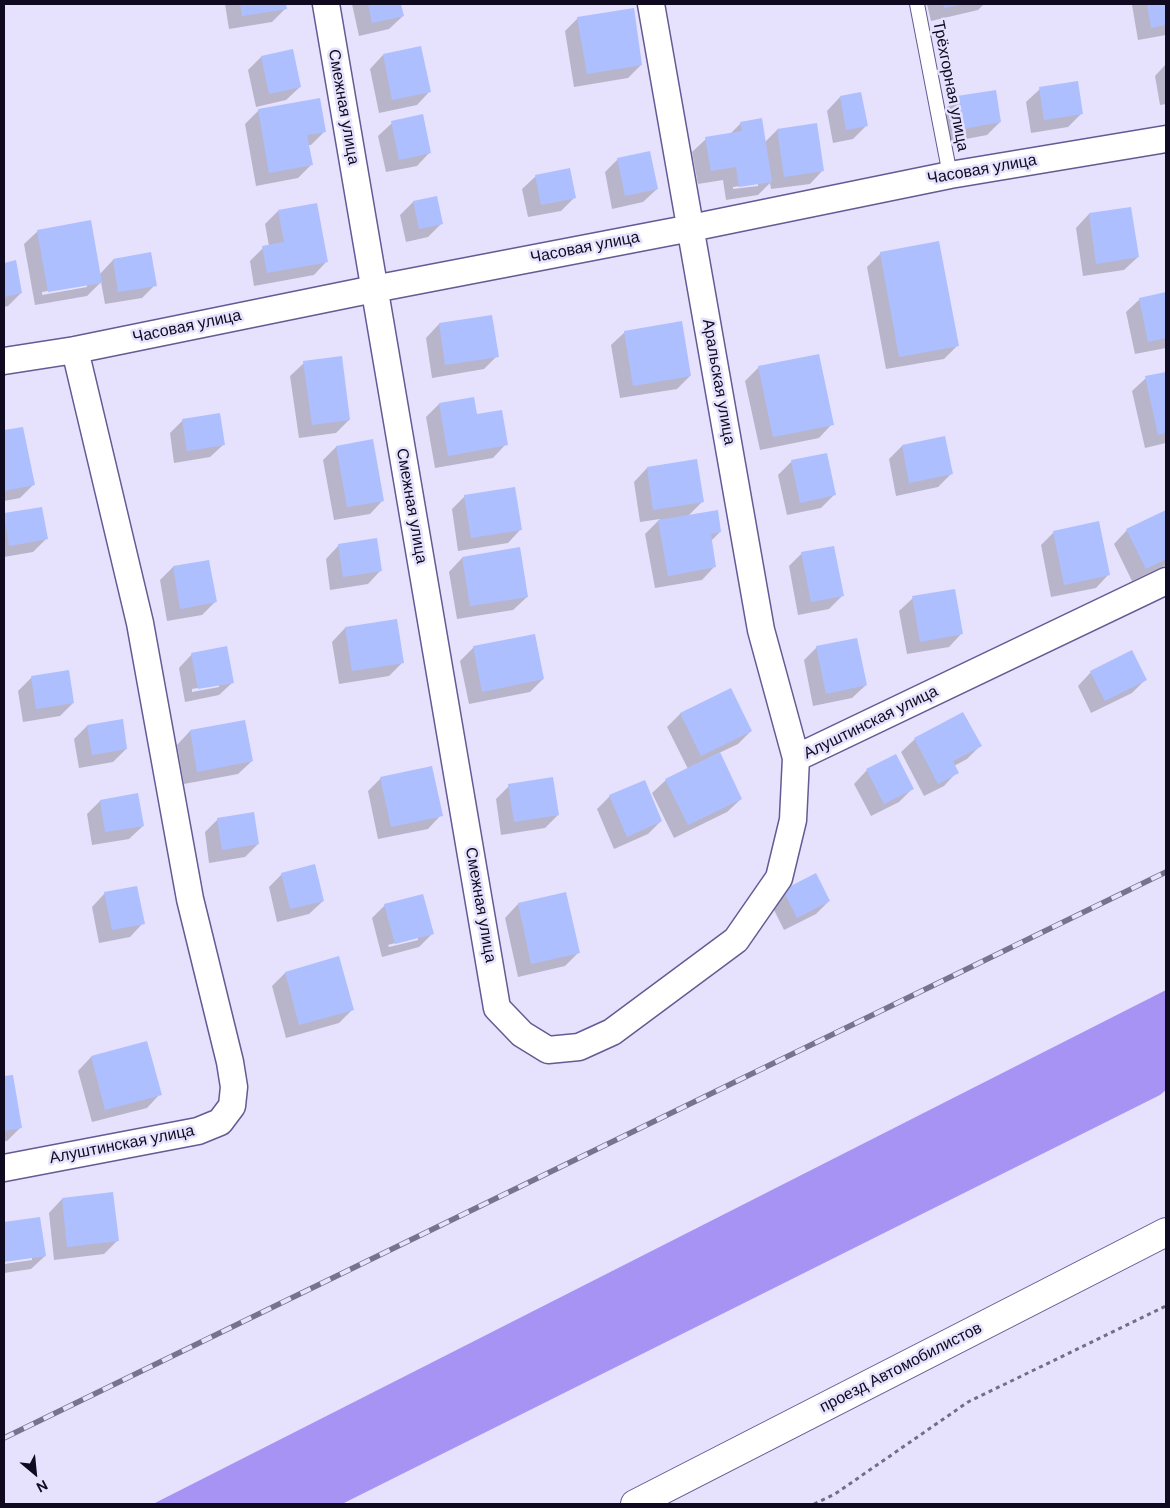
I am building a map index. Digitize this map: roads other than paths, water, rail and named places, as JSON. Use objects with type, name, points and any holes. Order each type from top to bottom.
[{"type":"street","name":"Смежная улица","points":[[326,4],[497,1008]]},
{"type":"street","name":"Аральская улица","points":[[652,4],[761,630],[796,758]]},
{"type":"street","name":"Часовая улица","points":[[4,362],[75,350],[950,175],[1166,139]]},
{"type":"street","name":"Алуштинская улица","points":[[4,1168],[198,1132],[220,1122],[232,1106],[234,1087],[230,1062],[190,899],[140,623],[75,350]]},
{"type":"street","name":"Алуштинская улица","points":[[497,1008],[522,1034],[548,1050],[579,1047],[612,1032],[736,940],[779,878],[793,820],[796,758],[1166,581]]},
{"type":"street","name":"проезд Автомобилистов","points":[[635,1504],[1166,1232]]},
{"type":"lane","name":"Трёхгорная улица","points":[[917,4],[950,175]]},
{"type":"railway","points":[[4,1438],[1166,872]]}]
